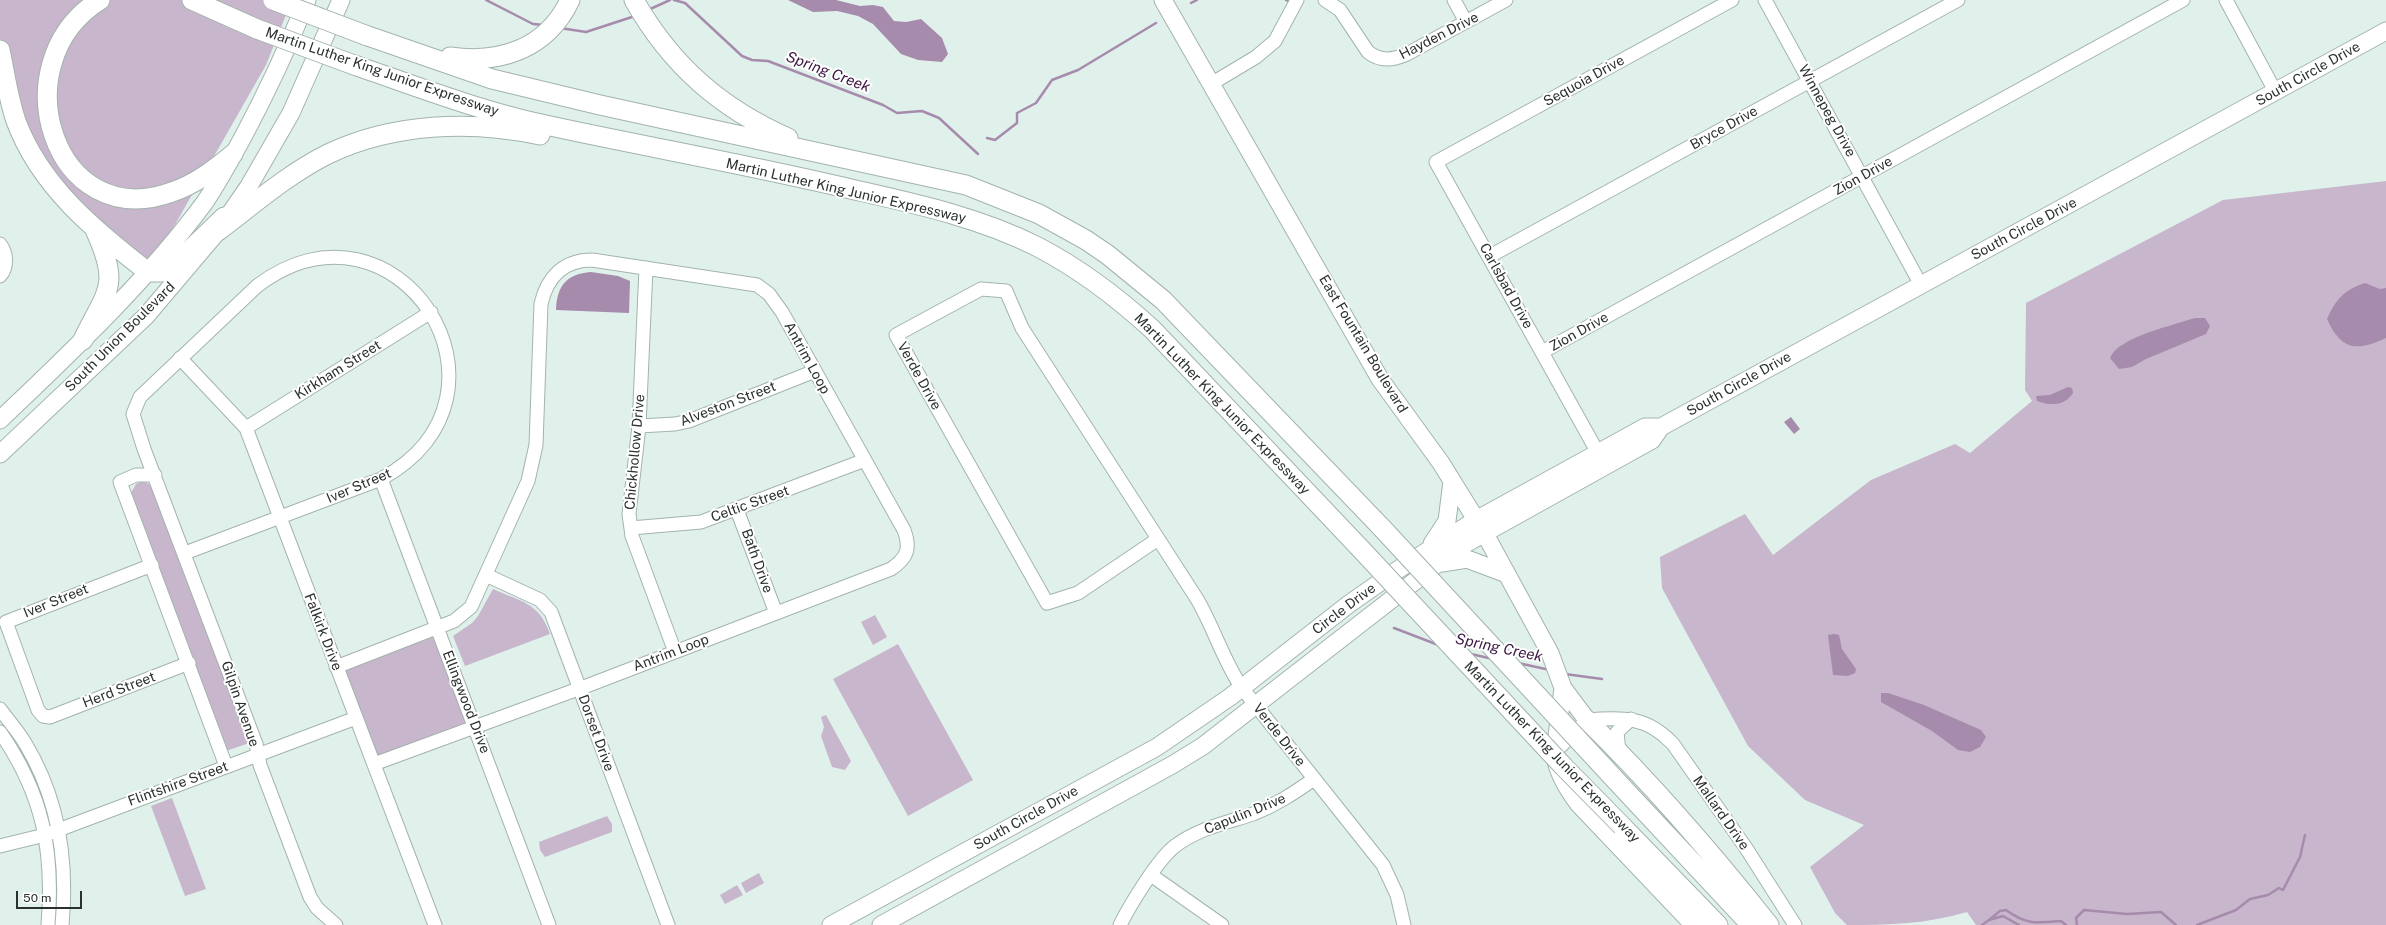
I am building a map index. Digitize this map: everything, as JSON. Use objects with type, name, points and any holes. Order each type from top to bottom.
[{"type":"highway","points":[[100,0],[75,14],[53,37],[40,65],[36,82],[37,113],[45,140],[62,164],[83,182],[104,193],[116,196],[143,198],[159,196],[184,188],[212,172],[234,154]]},
{"type":"highway","name":"Martin Luther King Junior Expressway","points":[[192,0],[257,29],[354,65],[453,99],[541,124],[804,178],[920,205],[969,219],[1038,247],[1080,272],[1127,306],[1177,353],[1558,761],[1718,925]]},
{"type":"highway","name":"Martin Luther King Junior Expressway","points":[[273,0],[409,52],[492,79],[569,98],[966,185],[1032,211],[1092,244],[1145,284],[1181,317],[1382,528],[1752,925]]},
{"type":"highway","points":[[409,52],[464,59],[495,58],[519,50],[540,37],[556,22],[570,0]]},
{"type":"highway","points":[[634,0],[658,38],[678,62],[724,104],[766,128],[820,152]]},
{"type":"highway","points":[[0,50],[16,120],[30,152],[51,183],[94,227],[148,272],[167,272],[235,206]]},
{"type":"highway","points":[[218,231],[287,179],[329,154],[368,140],[405,131],[442,126],[468,126],[535,134],[656,160],[862,199],[920,205]]},
{"type":"highway","points":[[83,340],[110,286],[109,265],[94,227]]},
{"type":"highway","points":[[1581,725],[1619,752],[1721,865],[1769,925]]},
{"type":"highway","points":[[1555,752],[1558,768],[1567,787],[1579,803],[1694,925]]},
{"type":"main road","name":"South Union Boulevard","points":[[0,420],[83,340],[148,272],[205,201],[234,154],[281,64],[307,0]]},
{"type":"main road","name":"South Union Boulevard","points":[[0,454],[146,316],[218,231],[249,186],[291,112],[341,0]]},
{"type":"main road","name":"East Fountain Boulevard","points":[[1163,0],[1380,379],[1452,481],[1480,527],[1550,653],[1562,693],[1581,725]]},
{"type":"main road","name":"South Circle Drive","points":[[1480,527],[1652,440],[1661,427],[2386,31]]},
{"type":"main road","name":"South Circle Drive","points":[[1480,527],[1598,453],[1645,427],[1661,427]]},
{"type":"main road","points":[[1452,481],[1447,520],[1431,557],[1466,559],[1507,574]]},
{"type":"main road","name":"Circle Drive","points":[[1218,705],[1242,688],[1348,604],[1431,557],[1480,527]]},
{"type":"main road","name":"Circle Drive","points":[[1238,721],[1431,557]]},
{"type":"main road","name":"East Fountain Boulevard","points":[[1555,752],[1562,693]]},
{"type":"main road","name":"South Circle Drive","points":[[831,925],[1157,747],[1218,705]]},
{"type":"main road","name":"South Circle Drive","points":[[881,925],[1172,765],[1238,721]]},
{"type":"street","points":[[1211,84],[1256,57],[1275,41],[1297,0]]},
{"type":"street","name":"Hayden Drive","points":[[1325,0],[1340,10],[1378,65],[1407,54],[1506,0]]},
{"type":"street","points":[[1454,0],[1466,22]]},
{"type":"street","name":"Sequoia Drive","points":[[1436,162],[1732,0]]},
{"type":"street","name":"Winnepeg Drive","points":[[1765,0],[1863,176],[1921,285]]},
{"type":"street","name":"Bryce Drive","points":[[1490,256],[1958,0]]},
{"type":"street","name":"Zion Drive","points":[[1542,352],[2184,0]]},
{"type":"street","points":[[2226,0],[2275,91]]},
{"type":"street","name":"Carlsbad Drive","points":[[1436,162],[1490,256],[1598,453]]},
{"type":"street","points":[[0,244],[4,249],[6,262],[0,276]]},
{"type":"street","name":"Iver Street","points":[[134,409],[140,397],[268,277],[290,266],[316,259],[342,258],[358,260],[384,270],[406,283],[431,312],[443,338],[448,360],[448,386],[442,412],[432,434],[415,456],[406,464],[381,479],[185,553]]},
{"type":"street","name":"Antrim Loop","points":[[336,667],[454,621],[467,612],[476,599],[528,481],[534,462],[536,446],[541,304],[548,282],[564,266],[583,260],[757,285],[763,288],[776,303],[904,530],[908,547],[906,555],[901,562],[891,569],[580,688],[374,764]]},
{"type":"street","name":"Chickhollow Drive","points":[[646,268],[639,426],[628,504],[631,528],[675,652]]},
{"type":"street","name":"Verde Drive","points":[[1158,540],[1078,593],[1047,604],[896,335],[981,289],[1006,291],[1022,328],[1158,540],[1204,612],[1227,665],[1242,688],[1383,865],[1397,895],[1404,925]]},
{"type":"street","name":"Kirkham Street","points":[[246,428],[431,312]]},
{"type":"street","name":"Falkirk Drive","points":[[180,358],[246,428],[435,925]]},
{"type":"street","name":"Alveston Street","points":[[639,426],[675,424],[689,421],[815,371]]},
{"type":"street","name":"Gilpin Avenue","points":[[134,409],[134,421],[144,450],[185,553],[256,744],[260,766],[310,898],[317,908],[336,925]]},
{"type":"street","points":[[136,475],[144,450]]},
{"type":"street","name":"Celtic Street","points":[[631,528],[701,522],[738,510],[865,460]]},
{"type":"street","points":[[155,475],[136,475],[120,482],[189,663],[226,766]]},
{"type":"street","name":"Ellingwood Drive","points":[[381,479],[549,925]]},
{"type":"street","name":"Bath Drive","points":[[738,510],[776,613]]},
{"type":"street","name":"Iver Street","points":[[50,717],[43,716],[38,710],[6,622],[152,565]]},
{"type":"street","name":"Dorset Drive","points":[[486,575],[532,595],[547,606],[555,621],[668,925]]},
{"type":"street","name":"Herd Street","points":[[50,717],[189,663]]},
{"type":"street","points":[[0,709],[25,743],[46,786],[59,829],[65,890],[62,925]]},
{"type":"street","name":"Flintshire Street","points":[[0,846],[45,835],[356,718]]},
{"type":"street","name":"Mallard Drive","points":[[1581,725],[1613,718],[1631,719],[1659,730],[1673,744],[1746,848],[1795,925]]},
{"type":"street","points":[[1619,752],[1617,732],[1631,719]]},
{"type":"street","points":[[1555,752],[1581,725]]},
{"type":"street","points":[[0,732],[12,750],[29,782],[49,849],[51,890],[48,925]]},
{"type":"street","name":"Capulin Drive","points":[[1120,925],[1151,875],[1174,846],[1209,827],[1253,814],[1285,800],[1314,779]]},
{"type":"street","points":[[1151,875],[1222,925]]},
{"type":"shaded area","points":[[0,0],[292,0],[266,65],[148,272],[30,152],[0,50]]},
{"type":"shaded area","points":[[788,0],[836,0],[860,6],[873,5],[883,7],[894,21],[906,22],[921,19],[942,38],[948,54],[942,62],[918,60],[901,54],[873,24],[858,16],[837,11],[813,12]]},
{"type":"shaded area","points":[[2386,181],[2386,925],[1976,925],[1967,912],[1937,919],[1907,923],[1847,925],[1835,913],[1810,867],[1864,825],[1805,800],[1748,746],[1662,588],[1660,557],[1745,514],[1773,555],[1871,480],[1955,444],[1970,453],[2032,401],[2025,390],[2026,303],[2223,200]]},
{"type":"shaded area","points":[[591,272],[618,276],[630,281],[629,313],[556,310],[559,294],[565,282],[576,275]]},
{"type":"shaded area","points":[[2365,283],[2380,289],[2386,288],[2386,338],[2366,345],[2350,345],[2338,337],[2327,319],[2337,301],[2346,292]]},
{"type":"shaded area","points":[[2195,318],[2205,318],[2210,326],[2206,334],[2146,359],[2132,367],[2119,369],[2110,358],[2115,351],[2135,338],[2161,328]]},
{"type":"shaded area","points":[[2068,387],[2072,388],[2073,393],[2062,403],[2047,404],[2037,401],[2036,396],[2050,395]]},
{"type":"shaded area","points":[[1791,417],[1800,429],[1794,434],[1784,422]]},
{"type":"shaded area","points":[[143,481],[155,487],[252,742],[226,751],[130,495],[136,484]]},
{"type":"shaded area","points":[[493,589],[528,604],[535,609],[546,623],[550,634],[465,666],[453,636],[472,623],[478,616]]},
{"type":"shaded area","points":[[875,615],[887,637],[873,645],[861,622]]},
{"type":"shaded area","points":[[1828,635],[1839,635],[1842,649],[1856,669],[1855,673],[1848,676],[1833,675]]},
{"type":"shaded area","points":[[434,636],[466,724],[378,757],[345,669]]},
{"type":"shaded area","points":[[898,644],[973,780],[908,816],[833,679]]},
{"type":"shaded area","points":[[1881,693],[1888,693],[1924,705],[1981,730],[1986,737],[1980,747],[1970,752],[1958,750],[1932,731],[1881,702]]},
{"type":"shaded area","points":[[826,715],[851,761],[845,770],[832,767],[821,736],[824,727],[821,717]]},
{"type":"shaded area","points":[[172,798],[206,889],[185,896],[151,806]]},
{"type":"shaded area","points":[[607,816],[612,824],[612,832],[545,857],[540,850],[539,842]]},
{"type":"shaded area","points":[[759,873],[764,883],[746,893],[741,883]]},
{"type":"shaded area","points":[[737,885],[743,895],[725,904],[720,895]]},
{"type":"waterway","name":"Spring Creek","points":[[486,0],[533,24],[544,25]]},
{"type":"waterway","name":"Spring Creek","points":[[648,10],[670,0]]},
{"type":"waterway","name":"Spring Creek","points":[[674,0],[685,3],[742,56],[752,60],[768,61],[883,105],[897,113],[922,111],[939,118],[978,154]]},
{"type":"waterway","points":[[1191,3],[1197,0]]},
{"type":"waterway","points":[[1286,0],[1290,2]]},
{"type":"waterway","name":"Spring Creek","points":[[560,28],[586,32],[635,16]]},
{"type":"waterway","points":[[987,138],[995,140],[1017,123],[1017,113],[1036,103],[1052,80],[1078,70],[1156,23]]},
{"type":"waterway","name":"Spring Creek","points":[[1394,628],[1441,646]]},
{"type":"waterway","name":"Spring Creek","points":[[1471,654],[1493,659]]},
{"type":"waterway","name":"Spring Creek","points":[[1518,663],[1550,670]]},
{"type":"waterway","name":"Spring Creek","points":[[1565,674],[1602,679]]},
{"type":"waterway","points":[[2197,925],[2236,910],[2250,899],[2268,895],[2279,888],[2283,890],[2300,857],[2305,835]]},
{"type":"waterway","points":[[1989,920],[2000,911],[2006,910],[2026,921],[2061,921],[2066,925]]},
{"type":"waterway","points":[[2077,925],[2076,918],[2084,910],[2127,914],[2161,912],[2176,925]]},
{"type":"waterway","name":"Spring Creek","points":[[1982,925],[1989,920],[2003,916],[2019,925]]}]
